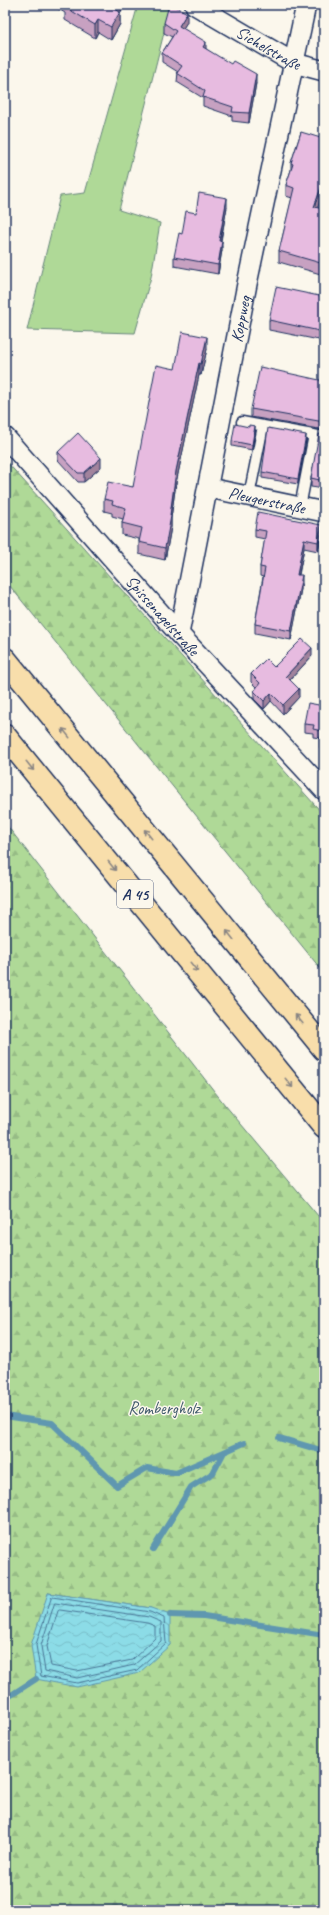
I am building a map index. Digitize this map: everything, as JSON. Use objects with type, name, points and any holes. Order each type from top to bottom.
[{"type":"highway","name":"A 45","points":[[5,659],[324,1048]]},
{"type":"highway","name":"A 45","points":[[5,736],[321,1123]]},
{"type":"street","name":"Sichelstraße","points":[[195,5],[294,63],[324,71]]},
{"type":"street","name":"Koppweg","points":[[179,634],[209,488],[247,284],[306,5]]},
{"type":"street","name":"Spissenagelstraße","points":[[5,437],[179,634],[324,790]]},
{"type":"street","name":"Pleugerstraße","points":[[209,488],[324,512]]},
{"type":"lane","points":[[242,422],[319,436],[300,507]]},
{"type":"lane","points":[[249,496],[263,426]]},
{"type":"green space","points":[[138,5],[171,5],[119,210],[160,223],[151,277],[135,333],[27,330],[60,196],[85,193]]},
{"type":"green space","points":[[5,460],[324,815],[324,973],[5,580]]},
{"type":"green space","name":"Rombergholz","points":[[5,823],[225,1105],[324,1223],[324,1910],[5,1910]],"holes":[[[48,1593],[151,1608],[170,1645]]]},
{"type":"water","points":[[48,1593],[151,1608],[170,1615],[170,1645],[139,1673],[77,1687],[36,1679],[31,1645]]},
{"type":"building","points":[[67,5],[117,5],[115,9],[120,12],[111,27],[98,20],[95,25],[65,7]]},
{"type":"building","points":[[169,5],[173,5],[187,13],[179,26],[206,42],[203,47],[231,64],[233,61],[256,74],[249,113],[232,112],[233,107],[203,97],[205,91],[177,73],[182,66],[162,53],[176,31],[164,23]]},
{"type":"building","points":[[301,132],[324,139],[324,179],[314,207],[324,209],[324,264],[279,251],[294,188],[286,185]]},
{"type":"building","points":[[199,193],[227,198],[219,241],[222,241],[218,265],[174,257],[179,233],[182,234],[186,211],[196,213]]},
{"type":"building","points":[[276,287],[324,297],[324,332],[269,320]]},
{"type":"building","points":[[182,332],[207,337],[201,364],[199,363],[176,471],[171,516],[165,548],[139,542],[142,528],[122,523],[126,508],[112,504],[113,501],[104,499],[108,482],[133,487],[156,365],[175,369]]},
{"type":"building","points":[[260,367],[324,381],[324,422],[251,409]]},
{"type":"building","points":[[235,424],[249,427],[249,425],[255,426],[252,445],[232,441]]},
{"type":"building","points":[[268,428],[306,435],[298,479],[262,472]]},
{"type":"building","points":[[78,433],[101,458],[84,473],[78,473],[58,452]]},
{"type":"building","points":[[319,434],[324,435],[324,481],[311,478]]},
{"type":"building","points":[[258,512],[321,525],[318,542],[304,539],[297,575],[302,575],[291,631],[255,624],[265,568],[260,567],[266,531],[255,529]]},
{"type":"building","points":[[302,639],[312,648],[286,676],[299,689],[283,705],[271,693],[264,701],[254,691],[260,683],[251,674],[266,659],[274,667]]},
{"type":"building","points":[[308,703],[324,706],[324,740],[320,740],[322,731],[313,729],[314,725],[304,724]]},
{"type":"waterway","points":[[5,1416],[52,1423],[117,1486],[147,1468],[176,1473],[224,1452]]},
{"type":"waterway","points":[[279,1438],[320,1450],[324,1448]]},
{"type":"waterway","points":[[153,1549],[191,1487],[213,1473],[224,1452],[244,1443]]},
{"type":"waterway","points":[[170,1615],[204,1616],[324,1635]]},
{"type":"waterway","points":[[5,1699],[36,1679]]}]
